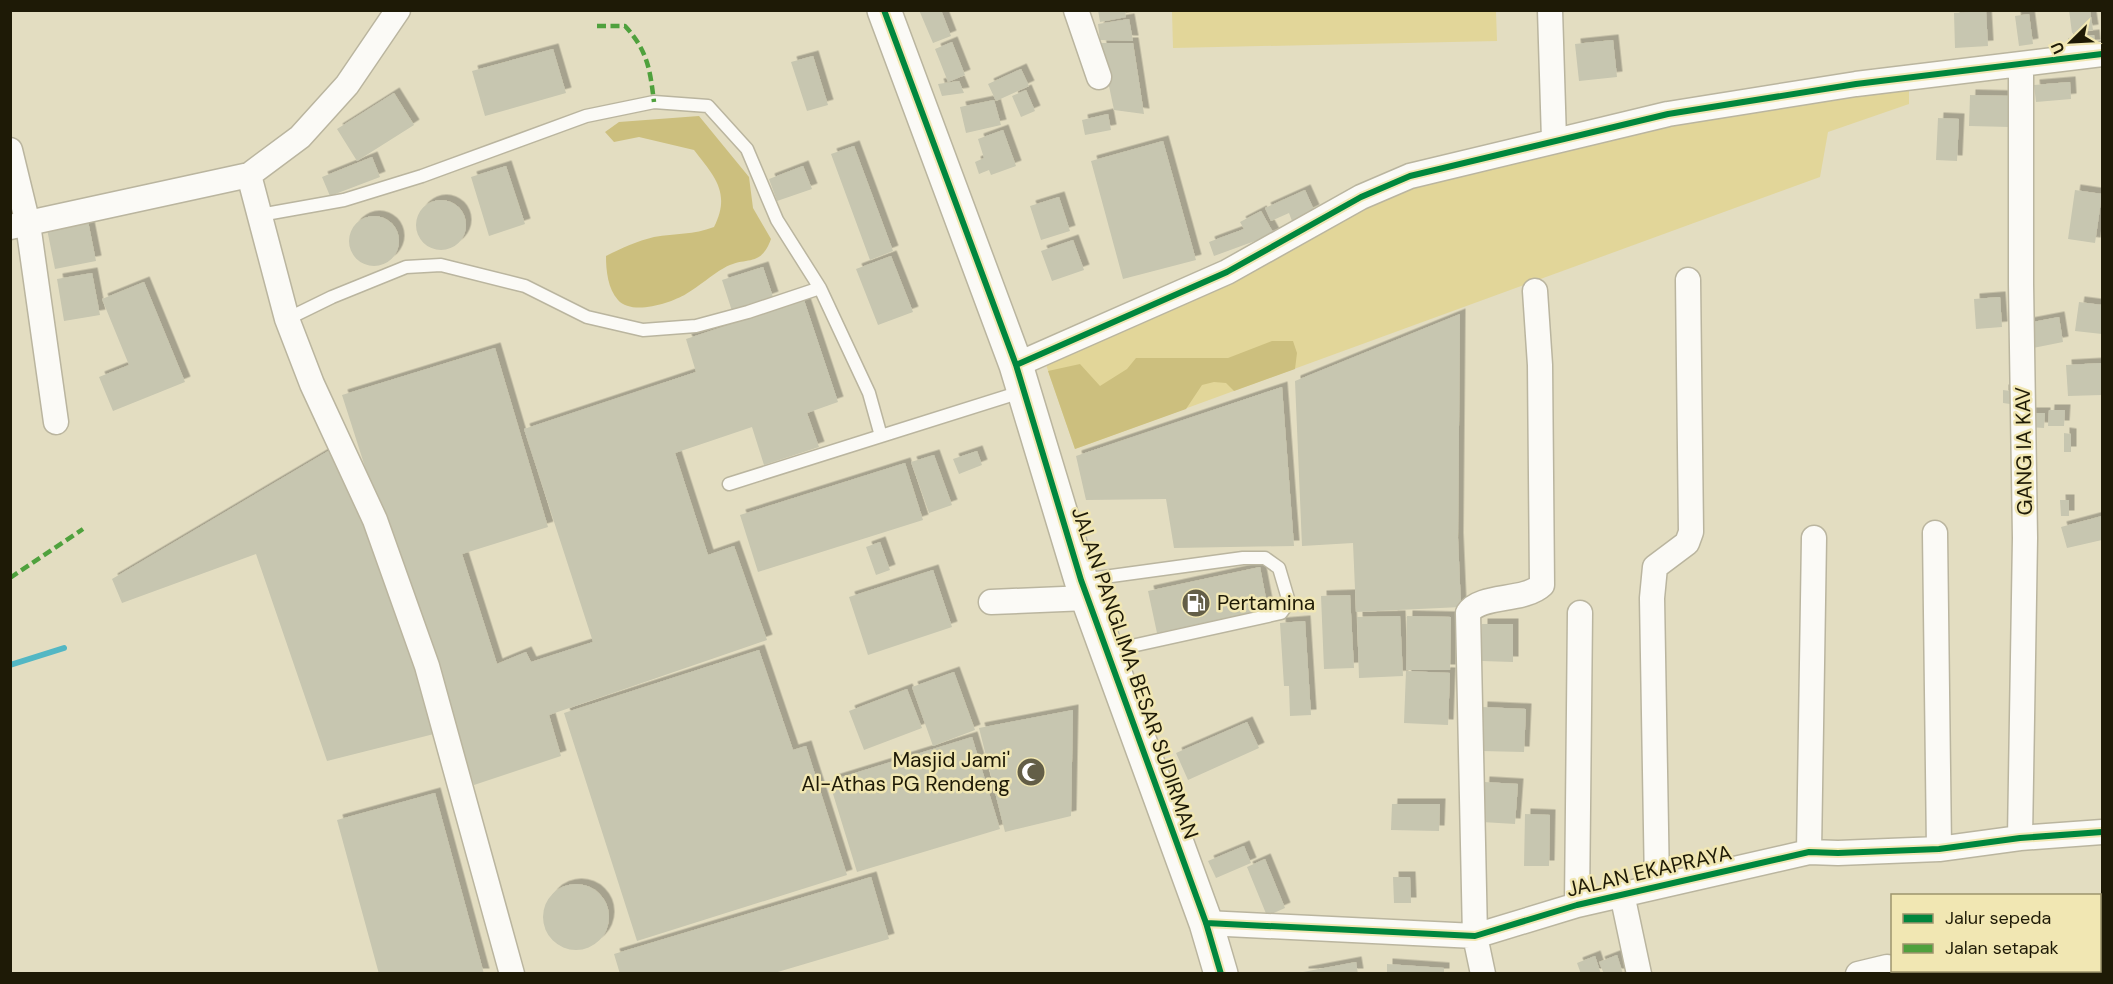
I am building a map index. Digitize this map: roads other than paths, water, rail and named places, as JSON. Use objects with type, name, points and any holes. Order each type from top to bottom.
[{"type":"main road","name":"JALAN PANGLIMA BESAR SUDIRMAN","points":[[884,10],[1020,378],[1084,590],[1206,923],[1221,974]]},
{"type":"street","points":[[19,225],[249,175],[300,137],[346,85],[398,10]]},
{"type":"street","points":[[1076,10],[1099,77]]},
{"type":"street","points":[[1550,10],[1554,140]]},
{"type":"street","points":[[1020,378],[1227,272],[1361,197],[1410,176],[1668,114],[1856,84],[2103,54]]},
{"type":"street","name":"GANG IA KAV","points":[[2020,65],[2025,538],[2020,838]]},
{"type":"street","points":[[10,150],[19,225],[56,422]]},
{"type":"street","points":[[249,175],[287,320],[312,384],[375,520],[427,666],[512,974]]},
{"type":"street","points":[[1657,886],[1652,598],[1656,567],[1687,543],[1691,532],[1688,280]]},
{"type":"street","points":[[1483,974],[1476,936],[1468,613],[1476,605],[1533,592],[1542,585],[1540,376],[1534,291]]},
{"type":"street","points":[[1935,533],[1939,849]]},
{"type":"street","points":[[1809,852],[1814,538]]},
{"type":"street","points":[[991,602],[1084,590]]},
{"type":"street","points":[[1577,904],[1580,613]]},
{"type":"street","name":"JALAN EKAPRAYA","points":[[1206,923],[1476,936],[1577,904],[1809,852],[1939,849],[2020,838],[2103,832]]},
{"type":"street","points":[[1622,894],[1639,974]]},
{"type":"street","points":[[1858,974],[1891,968]]},
{"type":"lane","points":[[260,215],[344,200],[411,179],[586,116],[654,102],[708,106],[747,149],[777,220],[820,288],[869,393],[882,436]]},
{"type":"lane","points":[[287,320],[332,297],[406,267],[441,265],[525,286],[587,316],[643,330],[696,326],[748,312],[820,288]]},
{"type":"lane","points":[[729,484],[882,436],[1020,378]]},
{"type":"lane","points":[[1084,590],[1243,558],[1265,558],[1279,568],[1289,602],[1281,613],[1108,652]]},
{"type":"waterway","points":[[10,665],[64,648]]},
{"type":"place","name":"Pertamina","points":[[1196,603]]},
{"type":"place","name":"Masjid Jami' Al-Athas PG Rendeng","points":[[1031,772]]}]
